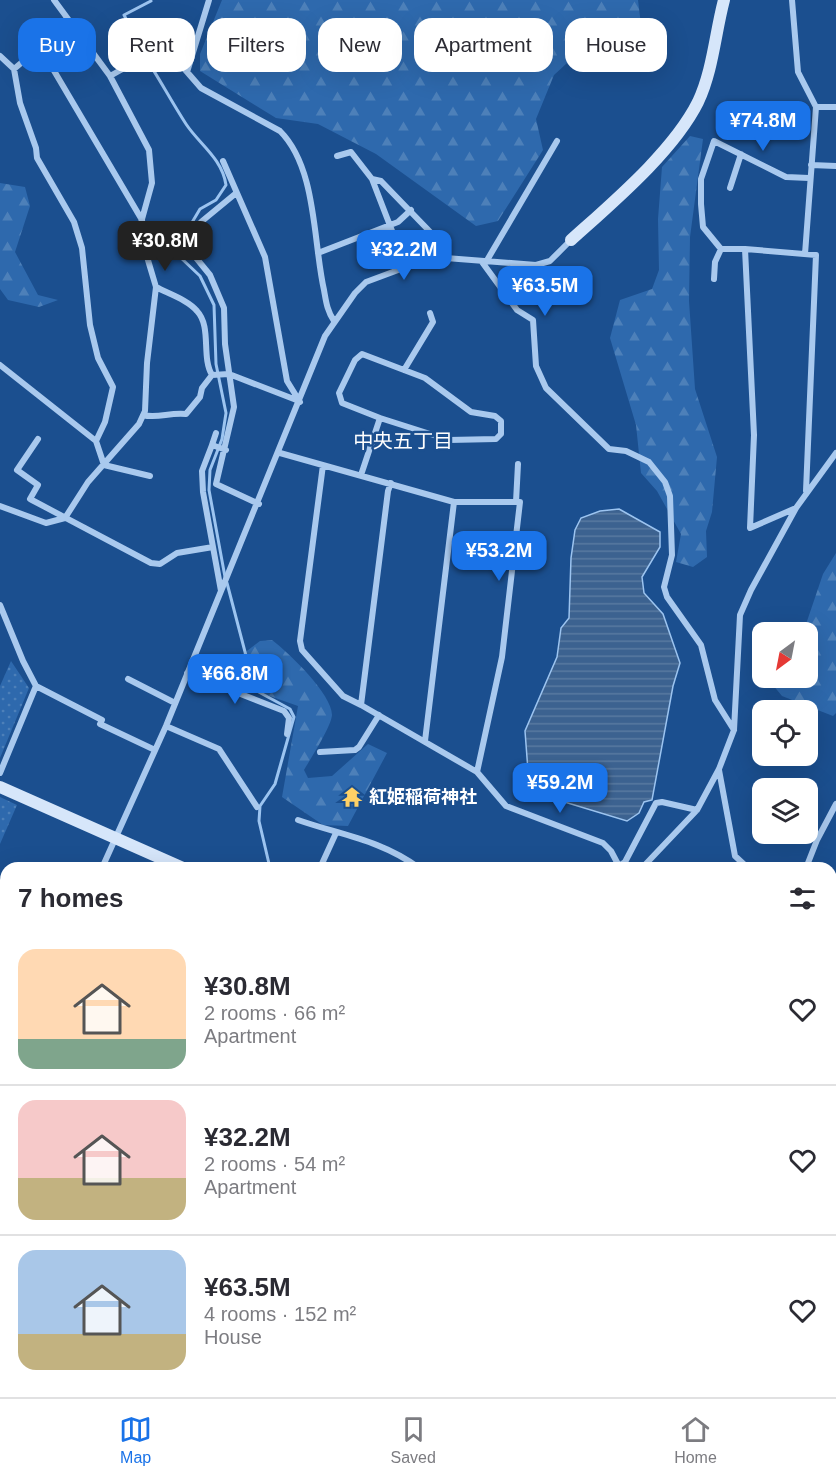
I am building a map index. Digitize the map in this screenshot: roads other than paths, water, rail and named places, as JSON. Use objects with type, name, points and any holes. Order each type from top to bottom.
[{"type":"street","points":[[54,0],[67,18]]},
{"type":"street","points":[[195,46],[209,0]]},
{"type":"street","points":[[104,862],[166,726],[334,321],[366,282],[433,257],[484,262],[543,263],[550,261],[614,201],[672,140],[687,120],[698,101],[708,74],[724,0]]},
{"type":"street","points":[[792,0],[798,72],[816,107],[805,254]]},
{"type":"street","points":[[0,56],[14,69],[20,103],[36,148],[37,158],[74,222],[82,248],[90,325],[98,358],[113,387],[105,422],[96,441]]},
{"type":"street","points":[[0,506],[46,523],[64,519],[88,482],[139,424],[143,415],[156,287],[139,230],[152,183],[152,166],[141,132],[110,76],[96,57]]},
{"type":"street","points":[[14,69],[18,66]]},
{"type":"street","points":[[55,72],[141,220]]},
{"type":"street","points":[[110,76],[117,72]]},
{"type":"street","points":[[187,72],[201,88],[280,131],[286,138],[295,154],[312,206],[318,269],[329,314],[334,321]]},
{"type":"street","points":[[816,107],[836,107]]},
{"type":"street","points":[[484,262],[557,141]]},
{"type":"street","points":[[721,249],[703,227],[701,179],[714,141],[786,177],[810,178]]},
{"type":"street","points":[[337,156],[351,152],[372,179],[406,267]]},
{"type":"street","points":[[730,188],[741,154]]},
{"type":"street","points":[[223,161],[235,194],[265,257],[287,381],[300,402]]},
{"type":"street","points":[[811,165],[836,166]]},
{"type":"street","points":[[372,179],[381,181],[437,239],[430,246],[433,257]]},
{"type":"street","points":[[235,194],[201,222],[188,248],[210,275],[224,308],[225,344],[234,407],[226,450],[216,484],[259,504]]},
{"type":"street","points":[[318,252],[398,222],[411,210]]},
{"type":"street","points":[[721,249],[816,255],[806,491]]},
{"type":"street","points":[[714,279],[715,262],[721,249]]},
{"type":"street","points":[[745,249],[754,435],[750,528],[796,508]]},
{"type":"street","points":[[484,262],[517,310],[533,321],[536,366],[546,388],[609,449],[626,452],[649,462],[665,482],[670,496],[672,555],[664,587],[667,597],[701,645],[715,700],[734,730]]},
{"type":"street","points":[[156,287],[196,309],[200,315],[208,369],[212,375]]},
{"type":"street","points":[[404,369],[433,322],[430,313]]},
{"type":"street","points":[[362,354],[425,378],[471,412],[495,416],[501,421],[501,434],[496,440],[449,440],[380,418],[342,404],[339,393],[356,360],[362,354]]},
{"type":"street","points":[[0,365],[96,441],[104,465]]},
{"type":"street","points":[[143,415],[155,417],[172,412],[186,414],[200,397],[202,387],[212,375],[229,374],[300,402]]},
{"type":"street","points":[[361,475],[380,418]]},
{"type":"street","points":[[216,433],[202,471],[221,591]]},
{"type":"street","points":[[38,438],[16,470],[38,485],[30,499],[151,563],[160,564],[177,553],[213,547]]},
{"type":"street","points":[[212,445],[226,450]]},
{"type":"street","points":[[280,453],[454,502],[520,502],[502,657],[477,772]]},
{"type":"street","points":[[648,862],[697,810],[718,769],[734,730],[740,615],[751,590],[806,491],[836,453]]},
{"type":"street","points":[[516,502],[518,464]]},
{"type":"street","points":[[104,465],[150,476]]},
{"type":"street","points":[[323,465],[300,641],[302,650],[343,696],[477,772],[506,806],[603,843],[616,862]]},
{"type":"street","points":[[361,705],[388,491],[391,483]]},
{"type":"street","points":[[425,741],[454,502]]},
{"type":"street","points":[[0,604],[23,662],[36,686],[102,720],[100,724],[155,750]]},
{"type":"street","points":[[188,674],[284,711],[289,718],[287,734]]},
{"type":"street","points":[[128,679],[175,703]]},
{"type":"street","points":[[0,773],[36,686]]},
{"type":"street","points":[[320,752],[355,750],[379,715]]},
{"type":"street","points":[[166,726],[219,749],[257,807]]},
{"type":"street","points":[[718,769],[735,856],[742,862]]},
{"type":"street","points":[[0,787],[169,862]]},
{"type":"street","points":[[625,862],[653,806],[662,802],[697,810]]},
{"type":"street","points":[[808,862],[836,804]]},
{"type":"street","points":[[298,820],[336,833],[375,842],[397,852],[411,862]]},
{"type":"street","points":[[323,862],[336,833]]},
{"type":"waterway","points":[[151,1],[124,15],[137,45],[186,124],[215,159],[224,175],[226,185],[216,200],[200,209],[178,246],[181,258],[200,276],[214,305],[216,364],[226,413],[222,439],[210,470],[209,490],[225,577]]},
{"type":"waterway","points":[[227,583],[255,690],[290,709],[294,717],[275,784],[260,806],[259,821],[269,862]]},
{"type":"place","name":"紅姫稲荷神社","points":[[352,797]]},
{"type":"district","name":"中央五丁目","points":[[403,441]]}]
